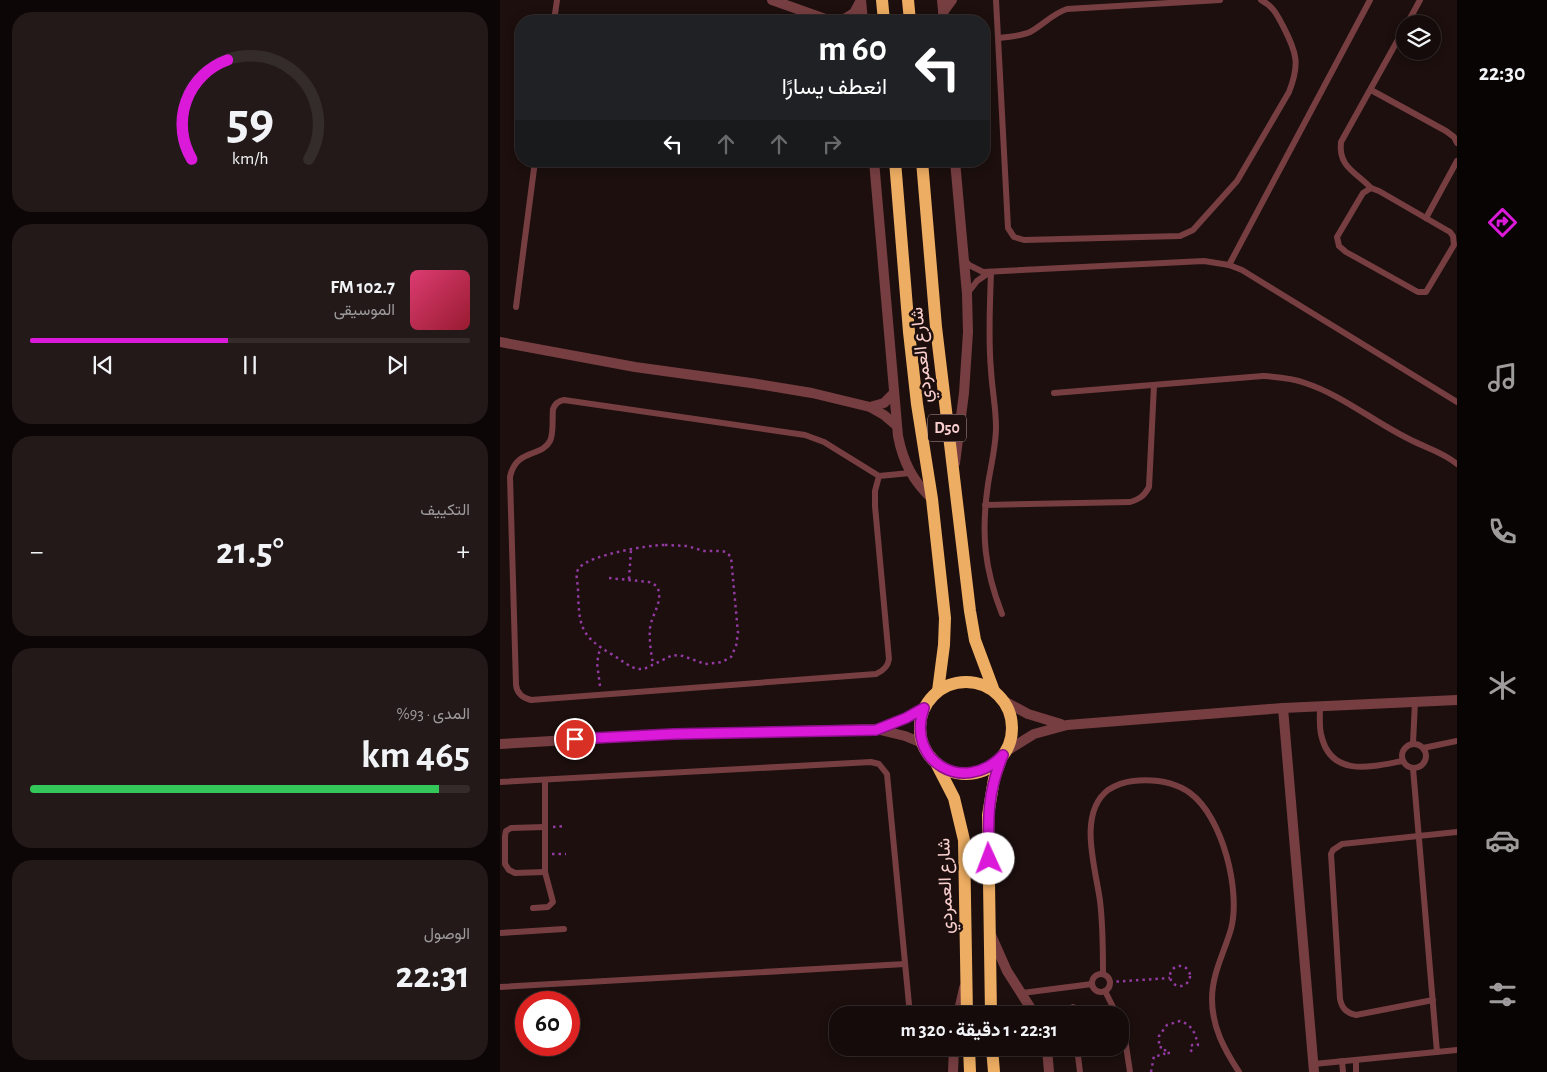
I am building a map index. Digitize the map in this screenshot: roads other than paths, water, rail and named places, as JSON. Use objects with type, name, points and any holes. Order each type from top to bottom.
[{"type":"main road","points":[[882,0],[883,15]]},
{"type":"main road","points":[[908,0],[909,15]]},
{"type":"main road","name":"شارع العمردي","points":[[895,167],[908,332],[932,500],[945,618],[944,645],[938,691]]},
{"type":"main road","name":"شارع العمردي","points":[[923,167],[936,327],[953,476],[975,640],[994,691]]},
{"type":"main road","points":[[991,1006],[988,815],[994,779],[1012,736],[1011,718],[1004,701],[994,691],[978,683],[953,683],[938,691],[924,708],[920,725],[922,743],[934,761],[951,771],[970,774],[989,768],[1004,754]]},
{"type":"main road","name":"شارع العمردي","points":[[934,761],[948,785],[962,826],[967,1006]]},
{"type":"main road","points":[[969,1056],[970,1072]]},
{"type":"main road","points":[[993,1056],[994,1072]]},
{"type":"street","points":[[772,0],[814,15]]},
{"type":"street","points":[[852,15],[861,0]]},
{"type":"street","points":[[861,0],[862,15]]},
{"type":"street","points":[[942,0],[943,15]]},
{"type":"street","points":[[944,15],[952,0]]},
{"type":"street","points":[[875,167],[897,426],[901,449],[910,473],[932,500]]},
{"type":"street","points":[[953,476],[968,351],[967,294],[956,167]]},
{"type":"street","points":[[500,342],[617,364],[812,393],[870,407],[884,415],[897,426]]},
{"type":"street","points":[[870,407],[884,403],[894,393]]},
{"type":"street","points":[[1004,754],[1034,734],[1067,725],[1283,708],[1457,700]]},
{"type":"street","points":[[1004,701],[1040,719],[1067,725]]},
{"type":"street","points":[[876,730],[906,718],[924,708]]},
{"type":"street","points":[[1283,708],[1314,1068]]},
{"type":"street","points":[[500,744],[674,734],[876,730],[905,736],[922,743]]},
{"type":"street","points":[[990,933],[1007,970],[1030,1006]]},
{"type":"street","points":[[960,1006],[966,980]]},
{"type":"street","points":[[953,1072],[954,1056]]},
{"type":"street","points":[[1047,1056],[1050,1072]]},
{"type":"lane","points":[[555,15],[556,0]]},
{"type":"lane","points":[[996,0],[1008,228],[1010,233],[1018,239],[1024,240],[1180,236],[1193,230],[1237,181],[1258,148],[1289,92],[1293,81],[1296,58],[1294,47],[1273,8],[1261,0]]},
{"type":"lane","points":[[999,38],[1023,34],[1038,27],[1058,12],[1067,9],[1220,0]]},
{"type":"lane","points":[[1229,265],[1370,0]]},
{"type":"lane","points":[[1412,15],[1420,0]]},
{"type":"lane","points":[[1371,188],[1363,193],[1338,237],[1339,246],[1346,252],[1420,293],[1428,290],[1454,245],[1450,232],[1371,188],[1348,168],[1342,160],[1340,152],[1342,142],[1396,44]]},
{"type":"lane","points":[[1371,90],[1446,131],[1454,137],[1457,143]]},
{"type":"lane","points":[[1426,218],[1457,160]]},
{"type":"lane","points":[[516,307],[534,167]]},
{"type":"lane","points":[[964,259],[983,272],[1204,261],[1229,265],[1242,270],[1457,402]]},
{"type":"lane","points":[[967,294],[977,281],[991,272]]},
{"type":"lane","points":[[991,272],[989,307],[990,369],[996,427],[994,454],[985,505],[984,536],[986,563],[992,589],[1002,614]]},
{"type":"lane","points":[[1054,393],[1263,376],[1284,378],[1304,382],[1331,394],[1408,439],[1439,452],[1457,464]]},
{"type":"lane","points":[[985,505],[1130,502],[1138,500],[1149,487],[1154,385]]},
{"type":"lane","points":[[878,476],[875,506],[889,659],[882,671],[876,674],[531,700],[520,695],[516,685],[510,477],[513,466],[521,458],[548,444],[552,436],[553,409],[557,403],[564,400],[806,435],[824,442],[878,476],[910,473]]},
{"type":"lane","points":[[1413,743],[1415,702]]},
{"type":"lane","points":[[1320,706],[1321,733],[1324,744],[1330,754],[1339,761],[1349,766],[1360,768],[1402,761]]},
{"type":"lane","points":[[1423,748],[1457,741]]},
{"type":"lane","points":[[1413,743],[1423,748],[1426,753],[1426,759],[1423,764],[1413,768],[1406,766],[1402,761],[1402,749],[1413,743]]},
{"type":"lane","points":[[500,782],[871,762],[879,764],[887,774],[909,1006]]},
{"type":"lane","points":[[1413,768],[1437,1052]]},
{"type":"lane","points":[[533,908],[548,907],[553,902],[545,872],[545,780]]},
{"type":"lane","points":[[1103,973],[1102,918],[1091,834],[1092,812],[1104,794],[1115,786],[1127,781],[1154,780],[1181,787],[1193,795],[1216,826],[1228,861],[1234,897],[1234,913],[1231,929],[1214,980],[1212,998],[1213,1016],[1218,1034],[1225,1051],[1239,1072]]},
{"type":"lane","points":[[545,827],[511,828],[506,831],[504,836],[505,864],[509,870],[515,873],[545,872]]},
{"type":"lane","points":[[1433,1000],[1356,1015],[1350,1014],[1341,1005],[1331,854],[1342,844],[1457,832]]},
{"type":"lane","points":[[500,932],[564,929]]},
{"type":"lane","points":[[500,988],[905,964]]},
{"type":"lane","points":[[1092,984],[1095,976],[1103,973]]},
{"type":"lane","points":[[1092,984],[1096,991],[1105,991],[1109,987],[1110,982],[1108,976],[1103,973]]},
{"type":"lane","points":[[1022,993],[1092,984]]},
{"type":"lane","points":[[1105,991],[1112,1006]]},
{"type":"lane","points":[[1314,1068],[1342,1061],[1457,1050]]},
{"type":"lane","points":[[1078,1056],[1080,1072]]},
{"type":"lane","points":[[1128,1056],[1130,1072]]},
{"type":"lane","points":[[1356,1060],[1356,1072]]},
{"type":"lane","points":[[1342,1061],[1343,1072]]}]
